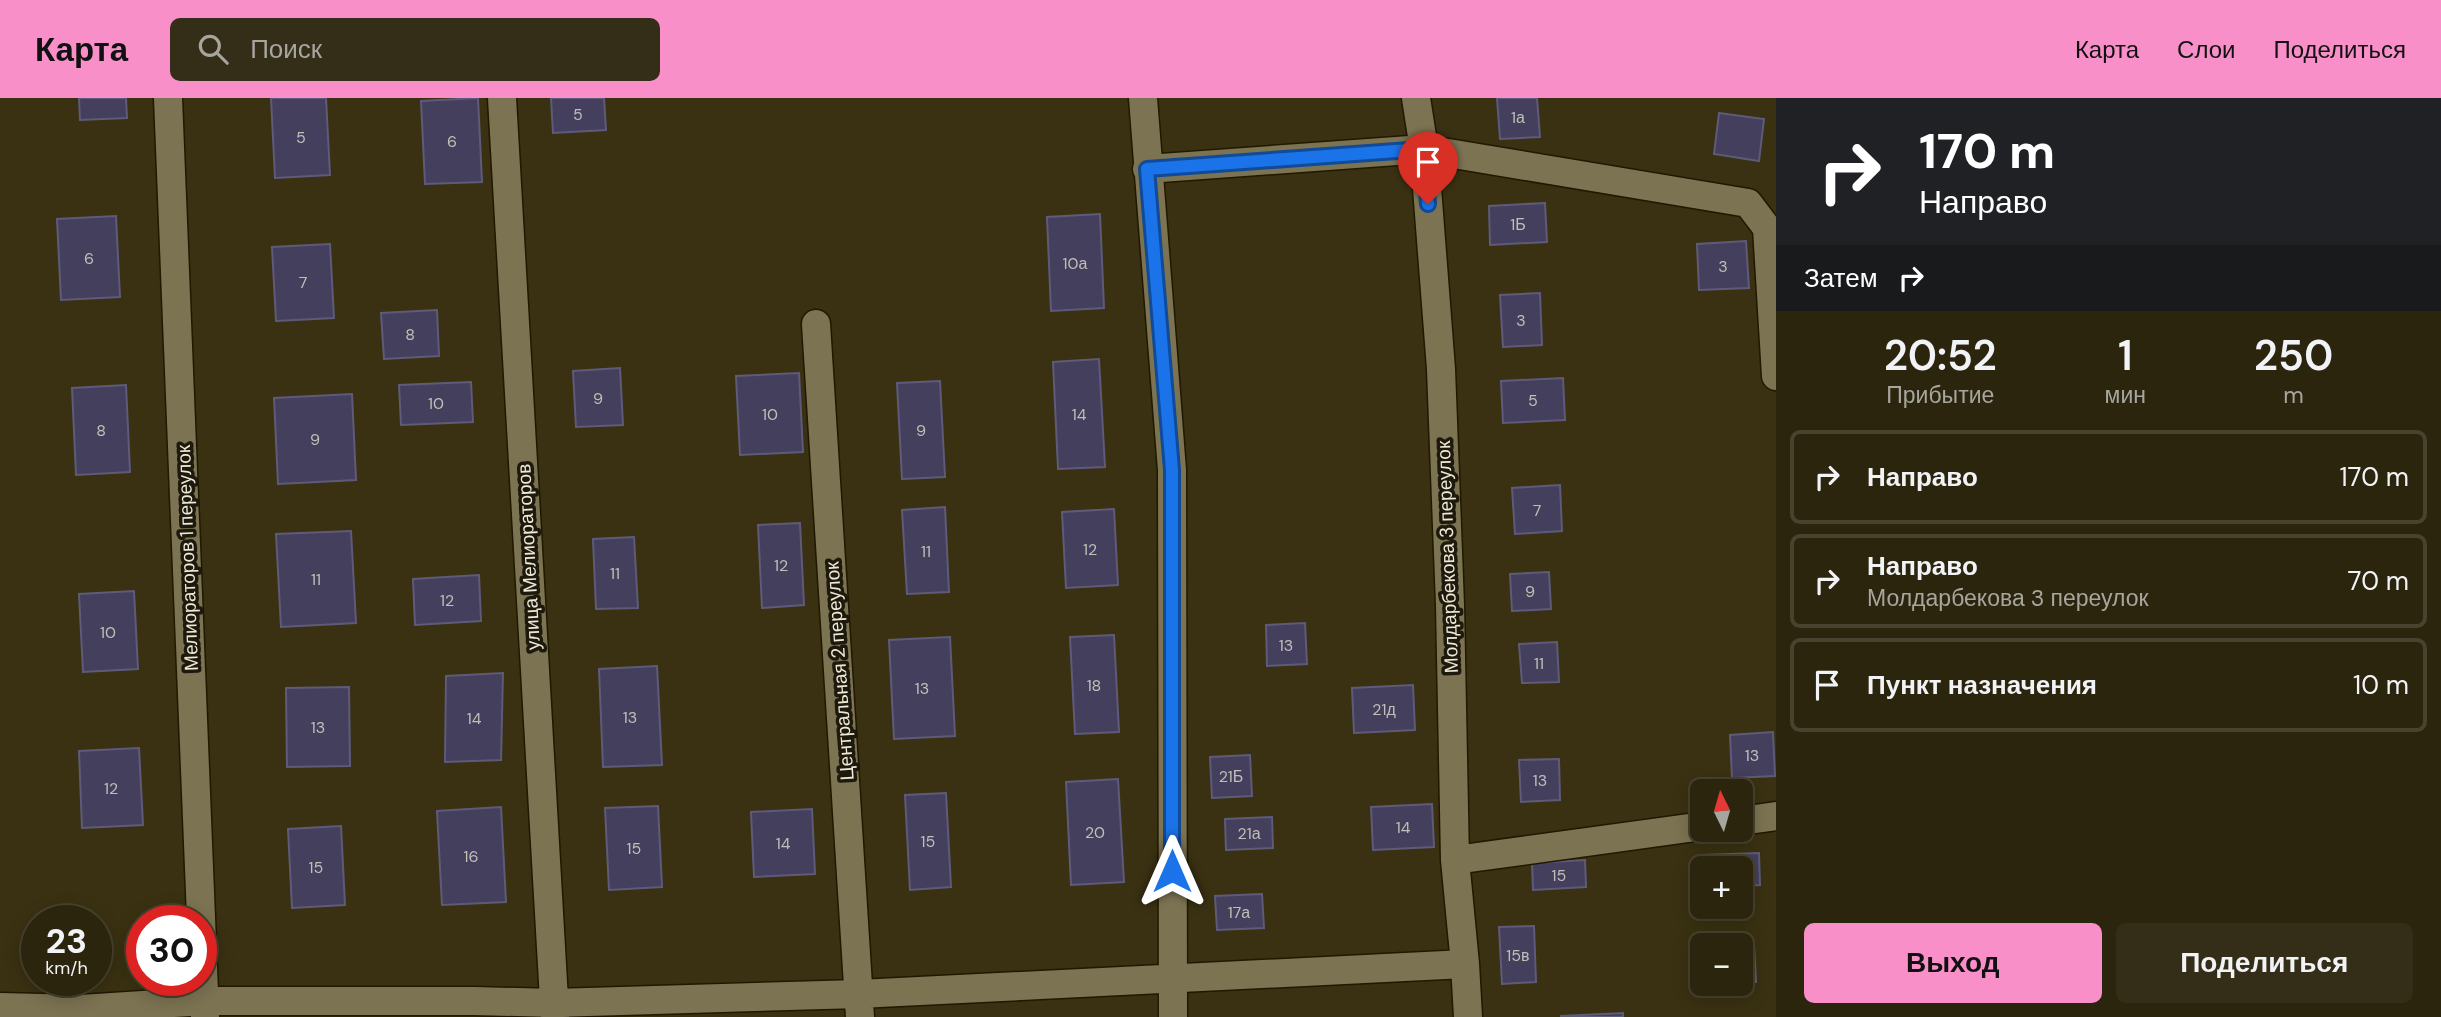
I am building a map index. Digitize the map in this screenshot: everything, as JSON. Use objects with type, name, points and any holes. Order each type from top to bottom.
[{"type":"street","name":"Мелиораторов 1 переулок","points":[[168,98],[205,1009]]},
{"type":"street","name":"улица Мелиораторов","points":[[502,98],[554,1010]]},
{"type":"street","points":[[1143,98],[1172,470],[1173,1017]]},
{"type":"street","name":"Молдарбекова 3 переулок","points":[[1416,98],[1424,149],[1441,369],[1450,605],[1455,860],[1468,1017]]},
{"type":"street","points":[[1147,169],[1424,149],[1748,203],[1767,228],[1776,376]]},
{"type":"street","name":"Центральная 2 переулок","points":[[816,324],[860,1005]]},
{"type":"street","points":[[1754,820],[1776,817]]},
{"type":"street","points":[[1455,860],[1690,828]]},
{"type":"street","points":[[0,1007],[205,1009],[474,1001],[554,1010],[860,1005],[1172,978],[1465,964]]},
{"type":"building","points":[[79,98],[126,98],[127,118],[80,120]]},
{"type":"building","points":[[271,98],[326,98],[330,175],[275,178]]},
{"type":"building","points":[[478,98],[482,182],[425,184],[421,101]]},
{"type":"building","points":[[551,98],[604,98],[606,130],[553,133]]},
{"type":"building","points":[[1497,98],[1537,98],[1540,137],[1500,139]]},
{"type":"building","points":[[1719,113],[1764,119],[1759,161],[1714,154]]},
{"type":"building","points":[[1545,203],[1547,242],[1490,245],[1489,206]]},
{"type":"building","points":[[1100,214],[1104,308],[1051,311],[1047,217]]},
{"type":"building","points":[[116,216],[120,297],[61,300],[57,219]]},
{"type":"building","points":[[1746,241],[1749,288],[1699,290],[1697,244]]},
{"type":"building","points":[[330,244],[334,318],[276,321],[272,247]]},
{"type":"building","points":[[1540,293],[1542,345],[1503,347],[1500,295]]},
{"type":"building","points":[[437,310],[439,356],[384,359],[381,313]]},
{"type":"building","points":[[1099,359],[1105,467],[1058,469],[1053,362]]},
{"type":"building","points":[[620,368],[623,425],[576,427],[573,371]]},
{"type":"building","points":[[799,373],[803,452],[740,455],[736,376]]},
{"type":"building","points":[[1563,378],[1565,420],[1503,423],[1501,381]]},
{"type":"building","points":[[940,381],[945,477],[902,479],[897,383]]},
{"type":"building","points":[[471,382],[473,422],[401,425],[399,385]]},
{"type":"building","points":[[126,385],[130,472],[76,475],[72,388]]},
{"type":"building","points":[[352,394],[356,480],[278,484],[274,398]]},
{"type":"building","points":[[1560,485],[1562,531],[1515,534],[1512,488]]},
{"type":"building","points":[[945,507],[949,592],[907,594],[902,510]]},
{"type":"building","points":[[1114,509],[1118,585],[1066,588],[1062,512]]},
{"type":"building","points":[[800,523],[804,605],[762,608],[758,525]]},
{"type":"building","points":[[351,531],[356,623],[281,627],[276,534]]},
{"type":"building","points":[[634,537],[638,608],[596,609],[593,539]]},
{"type":"building","points":[[1549,572],[1551,609],[1512,611],[1510,574]]},
{"type":"building","points":[[479,575],[481,621],[415,625],[413,579]]},
{"type":"building","points":[[134,591],[138,669],[83,672],[79,594]]},
{"type":"building","points":[[1305,623],[1307,664],[1267,666],[1266,625]]},
{"type":"building","points":[[1114,635],[1119,732],[1075,734],[1070,637]]},
{"type":"building","points":[[950,637],[955,736],[894,739],[889,640]]},
{"type":"building","points":[[1557,642],[1559,682],[1522,683],[1519,644]]},
{"type":"building","points":[[657,666],[662,765],[603,767],[599,669]]},
{"type":"building","points":[[503,673],[501,760],[445,762],[446,676]]},
{"type":"building","points":[[1413,685],[1415,730],[1354,733],[1352,688]]},
{"type":"building","points":[[349,687],[350,766],[287,767],[286,688]]},
{"type":"building","points":[[1773,732],[1775,776],[1732,778],[1730,735]]},
{"type":"building","points":[[139,748],[143,825],[82,828],[79,751]]},
{"type":"building","points":[[1250,755],[1252,796],[1212,798],[1210,757]]},
{"type":"building","points":[[1559,759],[1560,800],[1521,802],[1519,760]]},
{"type":"building","points":[[1118,779],[1124,882],[1071,885],[1066,782]]},
{"type":"building","points":[[946,793],[951,887],[910,890],[905,795]]},
{"type":"building","points":[[1432,804],[1434,847],[1373,850],[1371,807]]},
{"type":"building","points":[[658,806],[662,887],[609,890],[605,808]]},
{"type":"building","points":[[501,807],[506,902],[442,905],[437,811]]},
{"type":"building","points":[[812,809],[815,874],[754,877],[751,812]]},
{"type":"building","points":[[1272,817],[1273,848],[1226,850],[1225,819]]},
{"type":"building","points":[[341,826],[345,905],[292,908],[288,829]]},
{"type":"building","points":[[1759,853],[1760,885],[1753,885],[1753,856],[1702,855]]},
{"type":"building","points":[[1585,860],[1586,887],[1533,890],[1532,863]]},
{"type":"building","points":[[1262,894],[1264,928],[1217,930],[1215,896]]},
{"type":"building","points":[[1534,926],[1536,982],[1502,984],[1499,927]]},
{"type":"building","points":[[1754,944],[1756,982],[1753,982]]},
{"type":"building","points":[[1623,1013],[1623,1017],[1561,1017],[1561,1016]]},
{"type":"route","points":[[1172,871],[1172,470],[1147,169],[1424,149],[1428,204]]}]
